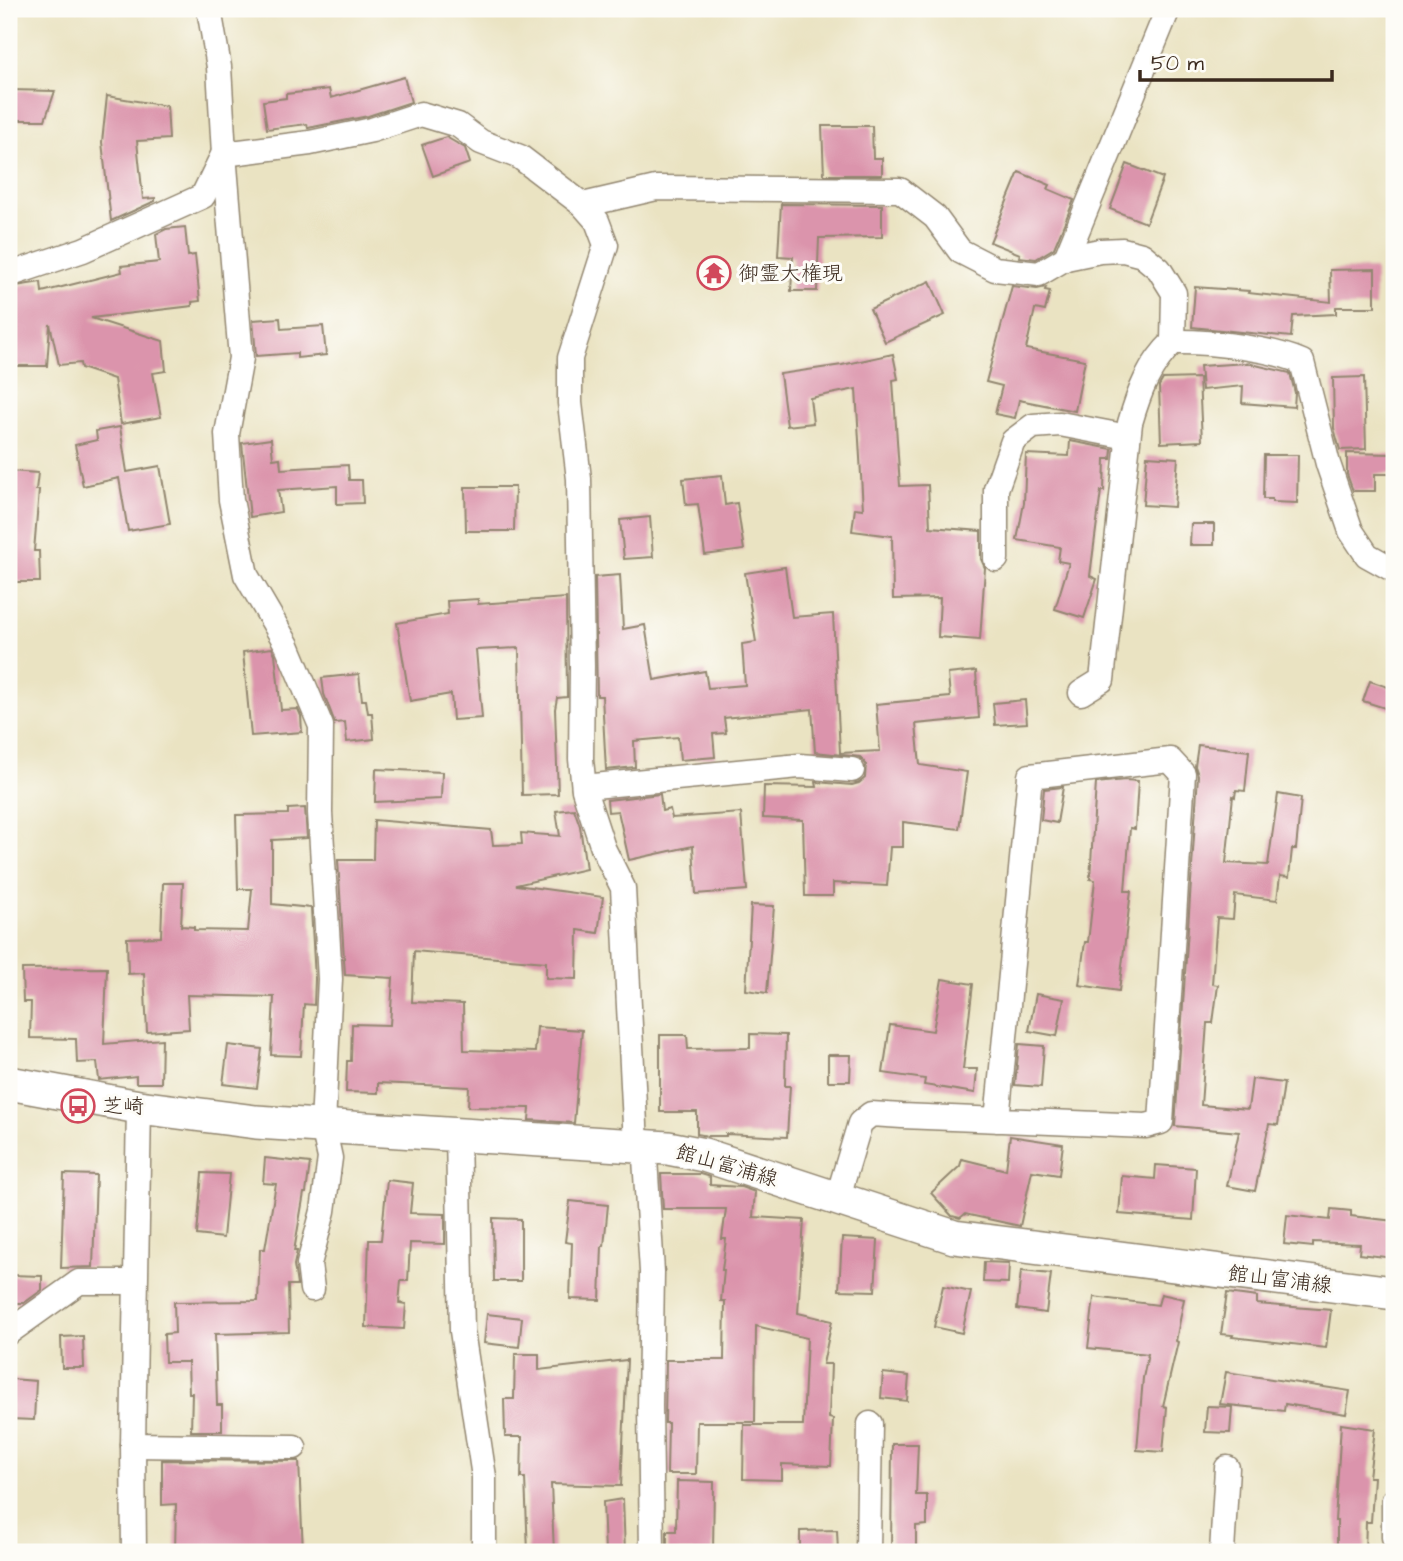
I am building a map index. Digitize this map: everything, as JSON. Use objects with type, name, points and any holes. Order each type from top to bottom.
[{"type":"main road","name":"館山富浦線","points":[[9,1083],[139,1107],[256,1122],[636,1144],[704,1155],[926,1229],[979,1242],[1394,1293]]},
{"type":"street","points":[[209,9],[219,67],[241,363],[227,434],[231,500],[246,575],[287,645],[321,726],[320,813],[330,979],[323,1126],[330,1158],[323,1211],[309,1264],[313,1289]]},
{"type":"street","points":[[1066,258],[1168,9]]},
{"type":"street","points":[[224,155],[310,143],[372,130],[421,114],[458,125],[481,142],[520,158],[583,205],[597,221],[606,245],[570,358],[570,403],[579,479],[581,759],[584,787],[603,848],[622,888],[636,1144],[645,1158],[652,1272],[652,1552]]},
{"type":"street","points":[[9,272],[14,273],[83,250],[203,196],[224,155]]},
{"type":"street","points":[[583,205],[656,188],[900,190],[935,217],[960,251],[995,269],[1040,274],[1066,258],[1123,250],[1142,256],[1159,269],[1174,293],[1173,342]]},
{"type":"street","points":[[1081,694],[1102,680],[1130,423],[1141,387],[1159,355],[1173,342],[1192,342],[1285,355],[1302,362],[1328,464],[1351,531],[1367,555],[1394,569]]},
{"type":"street","points":[[996,559],[996,489],[1013,441],[1033,426],[1060,424],[1128,437]]},
{"type":"street","points":[[837,1200],[860,1123],[871,1114],[997,1120],[1146,1126],[1161,1122],[1183,774],[1170,760],[1030,776],[997,1120]]},
{"type":"street","points":[[584,787],[799,766],[852,770]]},
{"type":"street","points":[[134,1552],[132,1445],[139,1107]]},
{"type":"street","points":[[458,1134],[462,1331],[484,1477],[484,1552]]},
{"type":"street","points":[[9,1332],[79,1282],[135,1282]]},
{"type":"street","points":[[868,1552],[870,1424]]},
{"type":"street","points":[[132,1445],[293,1447]]},
{"type":"street","points":[[1222,1552],[1227,1468]]},
{"type":"street","points":[[1394,1500],[1394,1537]]},
{"type":"building","points":[[404,77],[411,102],[368,116],[308,128],[307,124],[267,129],[263,101],[286,98],[286,94],[329,89],[331,98]]},
{"type":"building","points":[[9,90],[55,91],[45,120],[9,120]]},
{"type":"building","points":[[107,96],[167,106],[169,139],[137,141],[143,199],[155,198],[155,201],[111,221],[102,142]]},
{"type":"building","points":[[822,126],[872,126],[873,158],[882,158],[882,175],[824,175]]},
{"type":"building","points":[[446,137],[465,148],[470,163],[433,176],[422,145]]},
{"type":"building","points":[[1127,164],[1163,178],[1146,223],[1110,209]]},
{"type":"building","points":[[1019,172],[1050,185],[1048,189],[1074,200],[1054,248],[1036,259],[1019,257],[1020,254],[990,242]]},
{"type":"building","points":[[781,204],[882,205],[882,237],[819,238],[817,291],[791,291],[793,257],[778,256]]},
{"type":"building","points":[[185,227],[188,256],[195,255],[200,301],[192,302],[192,306],[91,318],[163,341],[166,371],[153,373],[161,417],[121,424],[114,379],[81,368],[80,363],[59,365],[50,324],[47,366],[9,366],[10,287],[41,282],[42,292],[122,272],[121,266],[159,262],[156,234],[166,229]]},
{"type":"building","points":[[1375,269],[1375,307],[1336,307],[1336,314],[1293,316],[1291,337],[1192,327],[1195,287],[1331,302],[1330,270]]},
{"type":"building","points":[[930,281],[945,315],[885,342],[870,309]]},
{"type":"building","points":[[1012,286],[1037,289],[1046,287],[1045,290],[1050,291],[1045,311],[1035,309],[1026,349],[1085,360],[1075,411],[1019,400],[1015,418],[995,414],[1002,386],[986,382]]},
{"type":"building","points":[[280,318],[281,329],[323,326],[326,355],[297,358],[297,353],[256,356],[253,320]]},
{"type":"building","points":[[893,354],[898,379],[893,380],[900,486],[928,485],[930,527],[981,531],[981,559],[985,568],[980,640],[938,637],[940,598],[893,599],[892,536],[852,531],[855,508],[863,509],[856,389],[810,398],[813,423],[787,426],[780,374]]},
{"type":"building","points":[[1247,363],[1290,373],[1295,393],[1294,407],[1242,403],[1243,386],[1202,390],[1200,366]]},
{"type":"building","points":[[1364,377],[1366,449],[1340,450],[1334,428],[1333,378]]},
{"type":"building","points":[[1199,378],[1202,441],[1161,443],[1159,386],[1163,379]]},
{"type":"building","points":[[120,427],[127,472],[160,466],[170,524],[128,531],[119,478],[83,486],[75,445],[97,440],[96,431]]},
{"type":"building","points":[[271,439],[273,459],[280,458],[281,469],[348,465],[349,480],[362,480],[363,503],[337,504],[337,486],[278,490],[281,512],[250,517],[242,443]]},
{"type":"building","points":[[1070,441],[1112,449],[1111,459],[1105,459],[1104,491],[1101,491],[1090,576],[1097,579],[1084,618],[1055,609],[1069,563],[1058,561],[1060,547],[1017,540],[1024,503],[1026,454],[1069,456]]},
{"type":"building","points":[[1347,453],[1393,454],[1393,474],[1375,474],[1375,491],[1353,491],[1347,474]]},
{"type":"building","points":[[1264,455],[1298,455],[1297,503],[1263,499]]},
{"type":"building","points":[[1147,456],[1178,458],[1174,507],[1143,505]]},
{"type":"building","points":[[9,471],[38,473],[34,551],[39,551],[40,582],[9,582]]},
{"type":"building","points":[[722,475],[725,505],[737,503],[744,550],[705,555],[698,504],[686,505],[683,479]]},
{"type":"building","points":[[465,487],[515,487],[514,531],[466,531]]},
{"type":"building","points":[[650,517],[653,557],[624,559],[620,520]]},
{"type":"building","points":[[1191,524],[1214,524],[1214,545],[1190,545]]},
{"type":"building","points":[[785,567],[792,617],[833,614],[840,753],[880,751],[876,704],[950,697],[948,674],[976,671],[979,718],[916,724],[920,765],[967,772],[959,829],[903,822],[903,847],[890,847],[887,886],[833,883],[833,896],[805,896],[803,820],[763,818],[764,786],[817,787],[816,782],[852,785],[865,778],[866,764],[860,757],[815,752],[812,709],[724,718],[726,733],[713,734],[715,757],[680,760],[678,737],[634,741],[635,767],[606,770],[602,696],[597,696],[595,577],[620,575],[623,629],[645,625],[654,680],[705,671],[708,688],[745,685],[742,644],[756,642],[745,573]]},
{"type":"building","points":[[566,598],[567,697],[557,698],[555,709],[558,794],[522,795],[519,648],[476,650],[482,718],[453,720],[451,694],[410,701],[397,623],[448,614],[447,601],[478,599],[478,604]]},
{"type":"building","points":[[272,648],[275,654],[281,710],[298,709],[302,732],[251,736],[243,652]]},
{"type":"building","points":[[359,674],[362,700],[366,700],[368,713],[372,713],[374,739],[347,742],[345,722],[335,723],[324,694],[322,678]]},
{"type":"building","points":[[1370,681],[1394,689],[1394,711],[1363,701]]},
{"type":"building","points":[[1025,700],[1027,723],[995,725],[993,703]]},
{"type":"building","points":[[1198,745],[1249,751],[1245,791],[1236,790],[1235,797],[1233,796],[1226,863],[1268,865],[1278,794],[1301,798],[1296,849],[1292,849],[1289,877],[1280,876],[1277,900],[1235,895],[1233,919],[1217,918],[1212,984],[1218,985],[1213,1023],[1207,1023],[1201,1105],[1248,1109],[1252,1079],[1284,1083],[1278,1125],[1269,1124],[1255,1191],[1227,1186],[1239,1132],[1175,1126]]},
{"type":"building","points":[[376,769],[442,772],[441,799],[375,802]]},
{"type":"building","points":[[1138,781],[1135,829],[1130,828],[1125,891],[1131,891],[1119,991],[1079,985],[1085,942],[1088,942],[1095,880],[1090,879],[1096,783]]},
{"type":"building","points":[[1063,787],[1057,823],[1041,820],[1044,789]]},
{"type":"building","points":[[660,794],[662,811],[670,809],[672,818],[741,813],[747,890],[696,894],[693,846],[629,860],[618,811],[608,812],[607,800]]},
{"type":"building","points":[[305,808],[307,838],[272,840],[272,904],[311,908],[314,1005],[304,1004],[301,1056],[271,1055],[274,997],[187,995],[189,1029],[147,1032],[144,973],[128,974],[127,938],[161,937],[163,883],[183,883],[181,926],[194,927],[194,930],[248,931],[252,889],[238,889],[236,815],[288,814],[288,809]]},
{"type":"building","points":[[574,809],[580,826],[586,869],[516,885],[603,897],[598,933],[578,930],[577,979],[546,978],[546,962],[414,951],[412,1002],[463,1004],[464,1050],[535,1052],[537,1027],[582,1030],[574,1123],[529,1120],[530,1108],[468,1107],[469,1087],[378,1083],[378,1093],[346,1092],[347,1061],[351,1061],[352,1024],[390,1025],[393,978],[345,975],[338,860],[373,860],[374,820],[491,830],[493,845],[522,844],[521,833],[560,836],[556,811]]},
{"type":"building","points":[[751,905],[774,906],[767,993],[746,990]]},
{"type":"building","points":[[107,968],[104,1044],[162,1039],[161,1083],[136,1083],[136,1076],[99,1080],[97,1062],[77,1063],[76,1039],[30,1038],[31,1002],[23,1002],[22,969]]},
{"type":"building","points":[[942,979],[973,984],[963,1069],[977,1069],[975,1093],[924,1085],[925,1079],[883,1073],[890,1025],[933,1031]]},
{"type":"building","points":[[1036,994],[1064,999],[1057,1036],[1029,1031]]},
{"type":"building","points":[[750,1034],[786,1035],[785,1086],[790,1086],[787,1137],[697,1134],[697,1112],[660,1112],[660,1035],[687,1035],[688,1049],[750,1048]]},
{"type":"building","points":[[1019,1044],[1044,1046],[1041,1087],[1015,1085]]},
{"type":"building","points":[[228,1045],[262,1049],[257,1088],[223,1084]]},
{"type":"building","points":[[828,1055],[851,1055],[850,1081],[828,1081]]},
{"type":"building","points":[[1010,1136],[1063,1144],[1059,1175],[1032,1171],[1020,1226],[965,1214],[960,1218],[952,1216],[931,1193],[960,1166],[962,1159],[1006,1170]]},
{"type":"building","points":[[265,1158],[310,1163],[294,1251],[297,1251],[294,1265],[297,1285],[288,1285],[289,1332],[215,1334],[217,1405],[222,1405],[222,1431],[191,1431],[192,1393],[189,1393],[188,1362],[165,1362],[164,1334],[175,1333],[174,1302],[258,1301],[260,1249],[265,1249],[276,1184],[263,1183]]},
{"type":"building","points":[[1156,1165],[1196,1168],[1193,1220],[1119,1214],[1122,1176],[1155,1179]]},
{"type":"building","points":[[202,1173],[229,1174],[223,1238],[197,1235]]},
{"type":"building","points":[[64,1174],[96,1175],[93,1267],[61,1268]]},
{"type":"building","points":[[661,1174],[700,1174],[710,1177],[710,1185],[741,1187],[755,1192],[753,1217],[804,1220],[798,1313],[832,1321],[823,1364],[831,1364],[831,1466],[782,1464],[782,1480],[743,1479],[744,1425],[803,1425],[807,1338],[756,1326],[755,1422],[697,1422],[696,1474],[667,1474],[666,1360],[724,1360],[725,1301],[721,1301],[726,1239],[722,1239],[726,1209],[663,1209]]},
{"type":"building","points":[[387,1180],[413,1183],[410,1213],[445,1214],[445,1244],[410,1243],[408,1281],[401,1281],[399,1303],[406,1304],[404,1329],[366,1327],[369,1240],[381,1240]]},
{"type":"building","points":[[570,1201],[608,1205],[602,1246],[600,1300],[570,1299],[572,1243],[565,1242]]},
{"type":"building","points":[[1331,1209],[1351,1211],[1351,1216],[1394,1221],[1394,1258],[1359,1254],[1360,1244],[1313,1242],[1313,1247],[1284,1244],[1287,1215],[1330,1220]]},
{"type":"building","points":[[493,1218],[521,1219],[521,1281],[494,1281]]},
{"type":"building","points":[[842,1238],[878,1240],[875,1291],[839,1290]]},
{"type":"building","points":[[984,1262],[1009,1263],[1008,1283],[983,1282]]},
{"type":"building","points":[[1021,1271],[1051,1274],[1046,1313],[1017,1309]]},
{"type":"building","points":[[10,1275],[42,1276],[42,1290],[24,1303],[9,1303]]},
{"type":"building","points":[[943,1286],[971,1292],[962,1333],[934,1327]]},
{"type":"building","points":[[1227,1293],[1257,1297],[1257,1304],[1331,1310],[1326,1348],[1221,1334]]},
{"type":"building","points":[[1161,1294],[1184,1299],[1176,1341],[1178,1342],[1163,1406],[1167,1407],[1163,1452],[1137,1450],[1143,1378],[1148,1354],[1088,1348],[1094,1297],[1158,1305]]},
{"type":"building","points":[[487,1314],[522,1318],[519,1347],[484,1343]]},
{"type":"building","points":[[83,1336],[84,1368],[62,1368],[61,1337]]},
{"type":"building","points":[[515,1354],[539,1354],[539,1370],[627,1360],[621,1486],[551,1484],[554,1552],[528,1552],[525,1478],[521,1478],[522,1437],[505,1437],[504,1399],[514,1399]]},
{"type":"building","points":[[1226,1372],[1350,1391],[1346,1414],[1285,1404],[1284,1411],[1220,1404]]},
{"type":"building","points":[[883,1373],[909,1376],[907,1401],[881,1398]]},
{"type":"building","points":[[11,1379],[36,1381],[34,1420],[10,1419]]},
{"type":"building","points":[[1207,1406],[1232,1407],[1230,1433],[1205,1432]]},
{"type":"building","points":[[1341,1424],[1375,1429],[1369,1477],[1374,1477],[1371,1522],[1366,1522],[1365,1552],[1337,1552],[1335,1521]]},
{"type":"building","points":[[892,1444],[918,1444],[916,1495],[927,1495],[927,1525],[916,1526],[916,1552],[891,1552]]},
{"type":"building","points":[[162,1460],[299,1461],[303,1552],[175,1552],[176,1504],[162,1505]]},
{"type":"building","points":[[677,1481],[714,1482],[713,1552],[667,1552],[667,1531],[676,1531]]},
{"type":"building","points":[[623,1499],[625,1552],[605,1552],[603,1502]]},
{"type":"building","points":[[837,1530],[838,1552],[800,1552],[800,1531]]},
{"type":"place","name":"御霊大権現","points":[[714,273]]},
{"type":"place","name":"芝崎","points":[[78,1106]]}]
